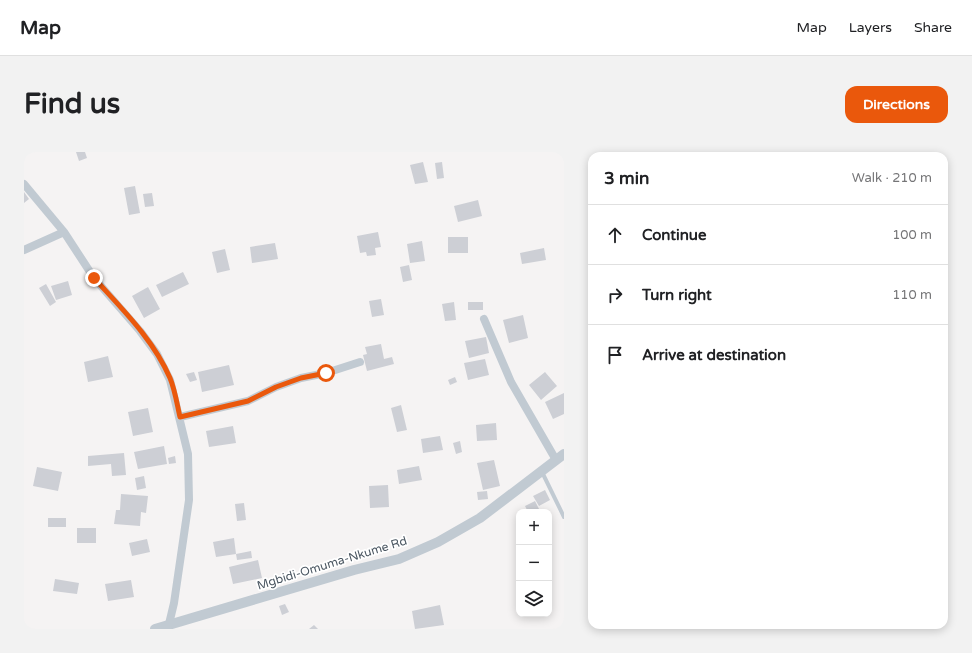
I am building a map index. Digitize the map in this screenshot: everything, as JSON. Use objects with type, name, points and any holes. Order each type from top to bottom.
[{"type":"street","points":[[24,184],[64,232],[94,278],[140,331],[157,354],[170,380],[188,454],[189,500],[174,603],[169,624]]},
{"type":"street","points":[[24,250],[64,232]]},
{"type":"street","points":[[484,319],[511,382],[560,457]]},
{"type":"street","points":[[180,417],[248,401],[276,387],[301,378],[326,373],[360,362]]},
{"type":"street","name":"Mgbidi-Omuma-Nkume Rd","points":[[155,629],[399,558],[438,542],[480,518],[560,457]]},
{"type":"lane","points":[[542,472],[564,517]]},
{"type":"building","points":[[76,152],[85,152],[87,158],[79,161]]},
{"type":"building","points":[[423,162],[428,182],[415,184],[410,165]]},
{"type":"building","points":[[442,162],[444,178],[437,179],[435,163]]},
{"type":"building","points":[[135,186],[140,213],[129,215],[124,188]]},
{"type":"building","points":[[24,192],[29,199],[24,203]]},
{"type":"building","points":[[152,193],[154,206],[145,207],[143,194]]},
{"type":"building","points":[[478,200],[482,216],[458,222],[454,206]]},
{"type":"building","points":[[378,232],[381,247],[375,248],[376,255],[367,256],[366,252],[360,253],[357,236]]},
{"type":"building","points":[[448,237],[468,237],[468,253],[448,253]]},
{"type":"building","points":[[422,241],[425,261],[410,263],[407,244]]},
{"type":"building","points":[[275,243],[278,259],[252,263],[250,247]]},
{"type":"building","points":[[544,248],[546,260],[522,264],[520,253]]},
{"type":"building","points":[[225,249],[230,270],[217,273],[212,252]]},
{"type":"building","points":[[409,265],[412,280],[403,282],[400,267]]},
{"type":"building","points":[[183,272],[189,284],[162,297],[156,285]]},
{"type":"building","points":[[68,281],[72,295],[56,300],[51,286]]},
{"type":"building","points":[[46,284],[56,302],[50,306],[39,288]]},
{"type":"building","points":[[148,287],[160,309],[144,318],[132,296]]},
{"type":"building","points":[[381,299],[384,315],[372,317],[369,301]]},
{"type":"building","points":[[454,302],[456,320],[445,321],[442,304]]},
{"type":"building","points":[[468,302],[483,302],[483,310],[468,310]]},
{"type":"building","points":[[523,315],[528,338],[509,343],[503,320]]},
{"type":"building","points":[[486,337],[489,353],[469,358],[465,341]]},
{"type":"building","points":[[381,344],[384,359],[392,357],[394,364],[367,371],[363,355],[367,354],[365,347]]},
{"type":"building","points":[[108,356],[113,377],[88,382],[84,362]]},
{"type":"building","points":[[485,359],[489,375],[468,380],[464,363]]},
{"type":"building","points":[[229,365],[234,385],[202,392],[198,372]]},
{"type":"building","points":[[194,372],[197,380],[190,382],[186,374]]},
{"type":"building","points":[[545,372],[557,386],[541,400],[529,385]]},
{"type":"building","points":[[455,377],[457,382],[450,385],[448,380]]},
{"type":"building","points":[[564,393],[564,414],[553,419],[545,402]]},
{"type":"building","points":[[401,405],[407,430],[397,432],[391,408]]},
{"type":"building","points":[[148,408],[153,432],[133,436],[128,412]]},
{"type":"building","points":[[496,423],[497,440],[477,441],[476,425]]},
{"type":"building","points":[[233,426],[236,443],[209,447],[206,431]]},
{"type":"building","points":[[440,436],[443,450],[423,453],[421,439]]},
{"type":"building","points":[[460,441],[462,452],[456,454],[453,443]]},
{"type":"building","points":[[164,446],[167,464],[138,469],[134,452]]},
{"type":"building","points":[[124,453],[126,475],[112,476],[111,464],[88,466],[88,456]]},
{"type":"building","points":[[175,456],[176,463],[169,464],[168,458]]},
{"type":"building","points":[[494,460],[500,486],[483,490],[477,463]]},
{"type":"building","points":[[419,466],[422,480],[399,484],[397,470]]},
{"type":"building","points":[[37,467],[62,472],[58,491],[33,486]]},
{"type":"building","points":[[144,476],[146,488],[137,490],[135,478]]},
{"type":"building","points":[[388,485],[389,507],[370,508],[369,486]]},
{"type":"building","points":[[545,490],[550,500],[539,506],[533,496]]},
{"type":"building","points":[[487,491],[488,499],[478,500],[477,492]]},
{"type":"building","points":[[121,494],[148,496],[146,513],[141,512],[140,526],[114,524],[116,510],[120,510]]},
{"type":"building","points":[[535,501],[539,509],[526,509],[525,506]]},
{"type":"building","points":[[244,503],[246,520],[237,521],[235,504]]},
{"type":"building","points":[[48,518],[66,518],[66,527],[48,527]]},
{"type":"building","points":[[77,528],[96,528],[96,543],[77,543]]},
{"type":"building","points":[[234,538],[236,554],[216,557],[213,542]]},
{"type":"building","points":[[147,539],[150,552],[132,556],[129,543]]},
{"type":"building","points":[[251,551],[252,558],[237,560],[236,554]]},
{"type":"building","points":[[258,560],[262,578],[233,584],[229,567]]},
{"type":"building","points":[[55,579],[79,583],[77,594],[53,591]]},
{"type":"building","points":[[131,580],[134,597],[108,601],[105,584]]},
{"type":"building","points":[[285,604],[289,612],[282,615],[279,606]]},
{"type":"building","points":[[440,605],[444,625],[415,629],[412,611]]},
{"type":"building","points":[[314,625],[318,629],[309,629]]},
{"type":"route","points":[[94,278],[140,331],[157,354],[170,380],[180,417],[248,401],[276,387],[301,378],[326,373]]}]
